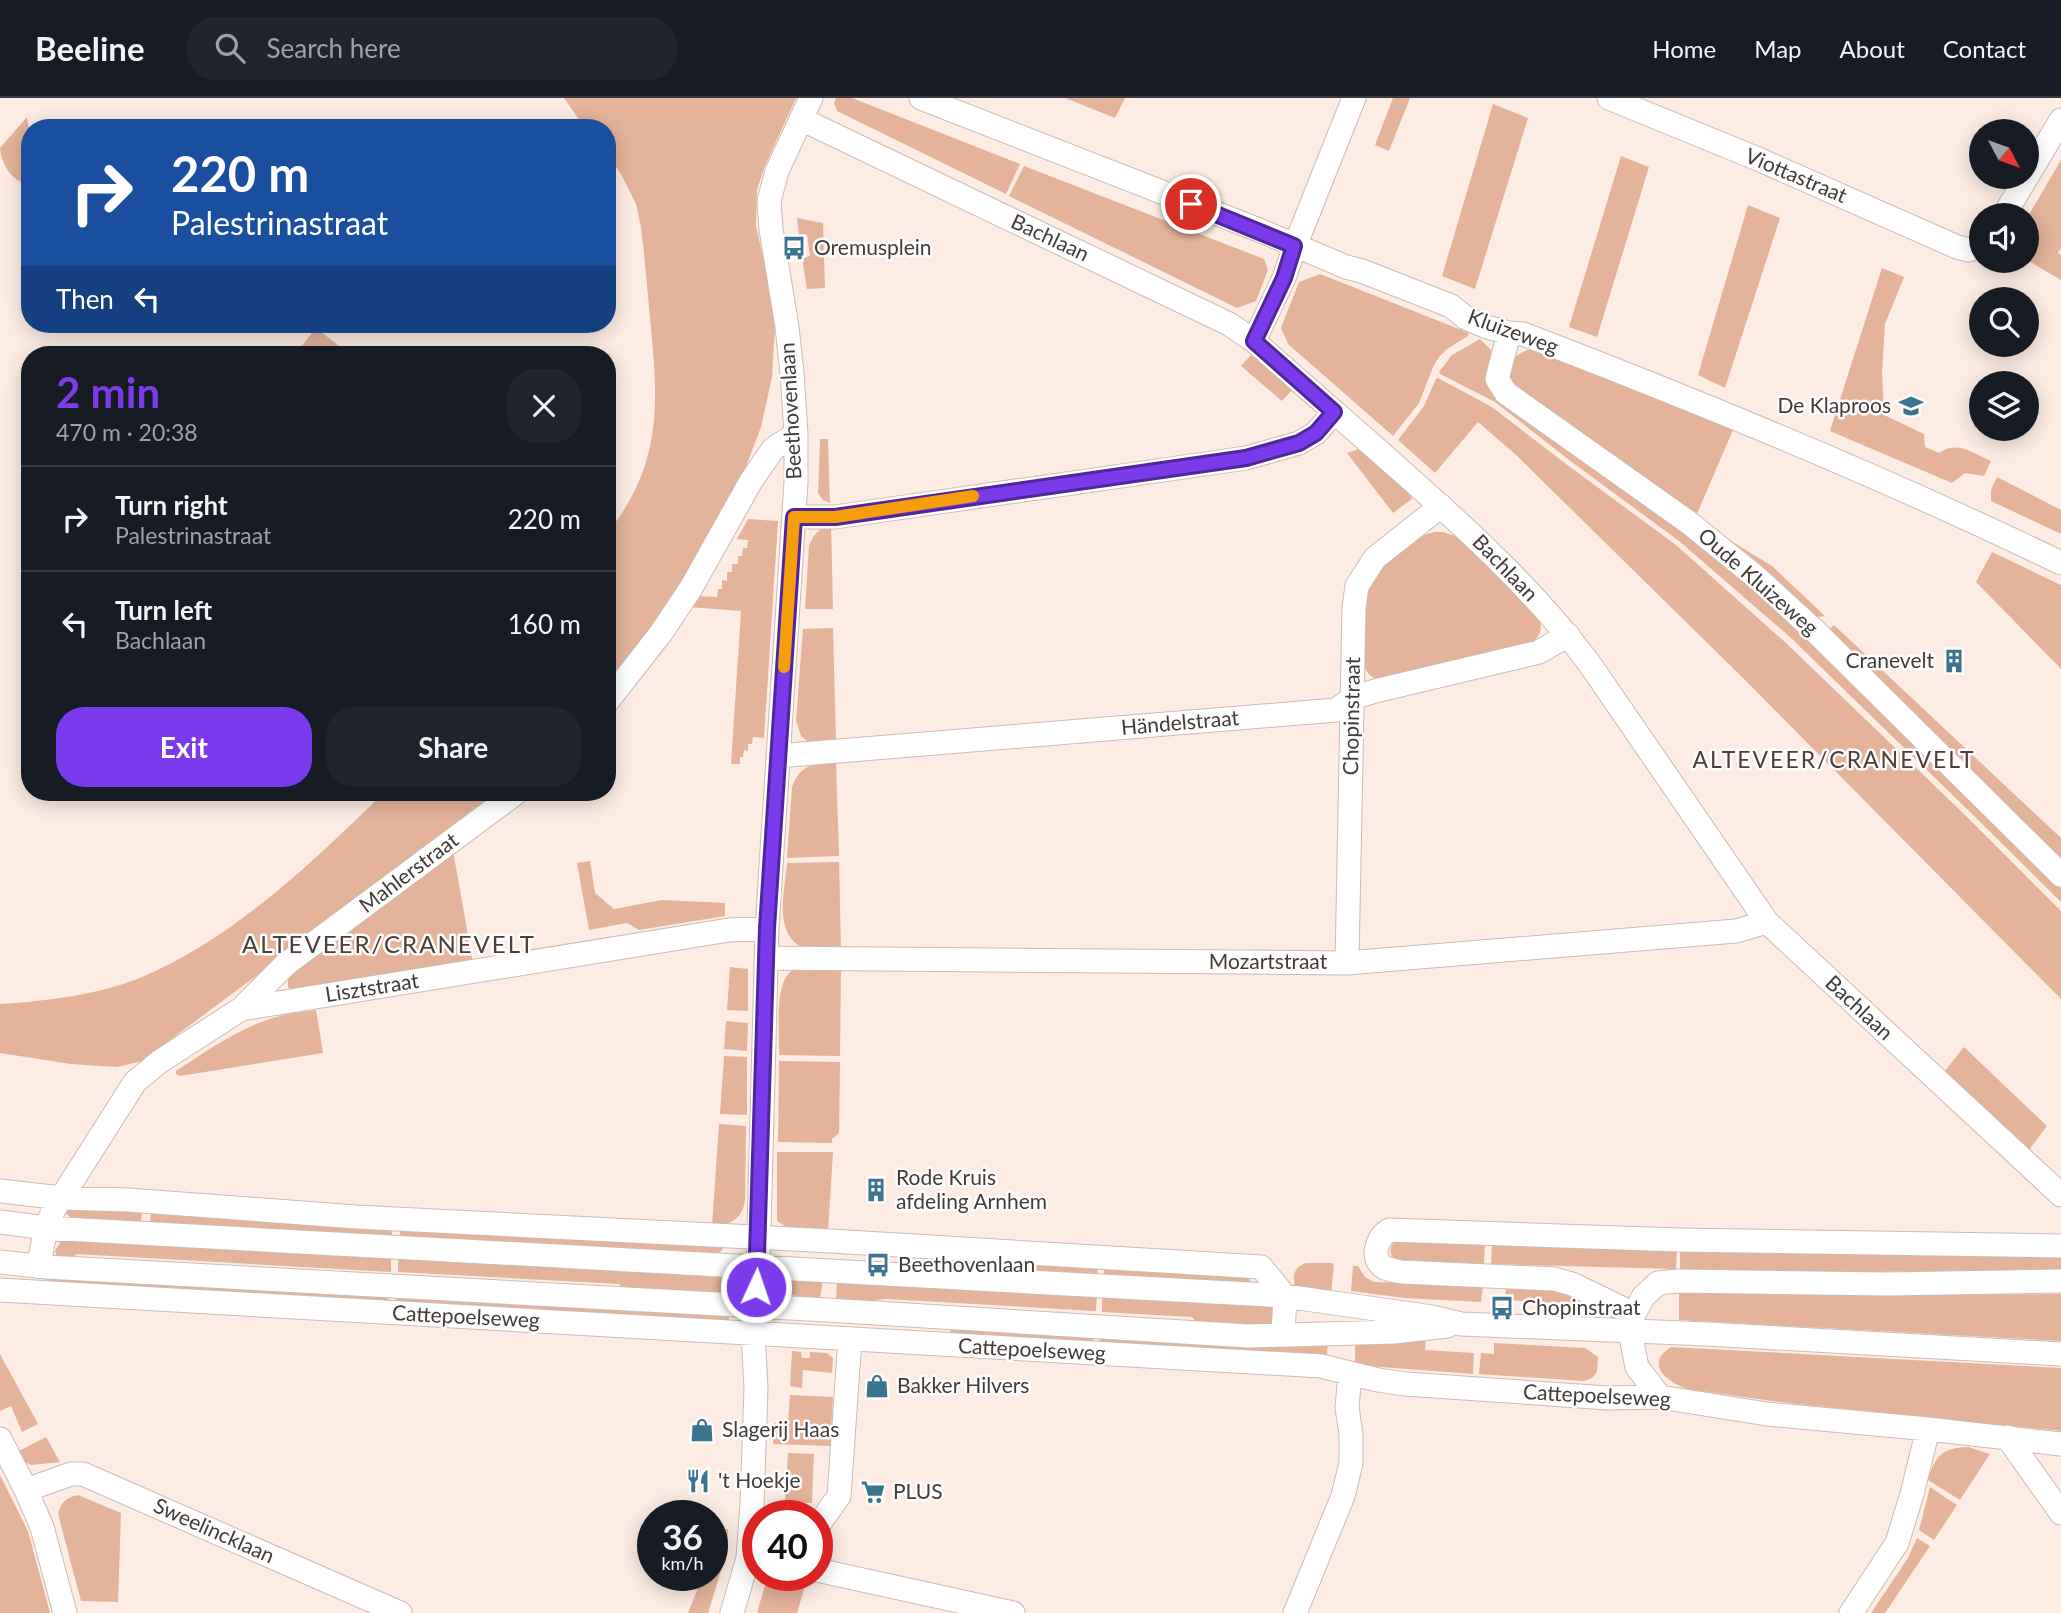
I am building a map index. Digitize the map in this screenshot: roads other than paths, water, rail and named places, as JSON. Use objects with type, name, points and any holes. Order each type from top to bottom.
[{"type":"street","name":"Beethovenlaan","points":[[754,1500],[757,1388],[753,1332],[758,1267],[767,928],[794,517],[796,434],[787,327],[769,201],[777,171],[811,98]]},
{"type":"street","name":"Kluizeweg","points":[[921,98],[1451,306],[1466,317],[1508,333],[1523,334],[1547,343],[1819,452],[2061,563]]},
{"type":"street","points":[[1254,341],[1284,278],[1294,246],[1354,98]]},
{"type":"street","name":"Viottastraat","points":[[1609,98],[1969,250]]},
{"type":"street","name":"Bachlaan","points":[[801,119],[1229,324],[1254,341],[1497,558],[1568,635],[1768,922],[2061,1195]]},
{"type":"street","points":[[2011,203],[2061,120]]},
{"type":"street","name":"Oude Kluizeweg","points":[[1508,333],[1497,379],[1506,393],[1688,522],[1756,577],[1814,630],[2061,875]]},
{"type":"street","points":[[794,517],[835,517],[1246,458],[1299,443],[1316,433],[1334,412]]},
{"type":"street","points":[[616,690],[661,633],[691,588],[751,481],[773,449],[796,434]]},
{"type":"street","name":"Chopinstraat","points":[[1347,963],[1354,607],[1357,586],[1375,558],[1441,506]]},
{"type":"street","name":"Händelstraat","points":[[778,756],[1336,710],[1353,698],[1539,652],[1568,635]]},
{"type":"street","name":"Mahlerstraat","points":[[241,1009],[286,964],[505,801]]},
{"type":"street","name":"Mozartstraat","points":[[766,958],[1347,963],[1736,931],[1768,922]]},
{"type":"street","name":"Lisztstraat","points":[[61,1198],[135,1082],[159,1062],[241,1009],[729,930],[767,928]]},
{"type":"street","points":[[0,1191],[61,1198],[128,1200],[356,1217],[758,1237],[1261,1267],[1285,1296],[1283,1335]]},
{"type":"street","points":[[46,1267],[40,1258],[46,1228],[52,1211],[61,1198]]},
{"type":"street","name":"Cattepoelseweg","points":[[0,1222],[46,1228],[1285,1296],[1432,1317],[1461,1324]]},
{"type":"street","name":"Cattepoelseweg","points":[[1632,1323],[1572,1284],[1554,1279],[1392,1270],[1380,1263],[1376,1252],[1378,1241],[1389,1230],[1679,1240],[2061,1245]]},
{"type":"street","name":"Cattepoelseweg","points":[[0,1262],[46,1267],[1248,1336],[1394,1332],[1461,1324],[1632,1323],[1707,1334],[2061,1354]]},
{"type":"street","points":[[1660,1398],[1637,1367],[1632,1323],[1643,1297],[1658,1283],[1888,1284],[2061,1281]]},
{"type":"street","name":"Cattepoelseweg","points":[[0,1290],[1321,1366],[1405,1384],[1608,1398],[1660,1398],[1767,1414],[2061,1444]]},
{"type":"street","points":[[833,1504],[839,1496],[850,1339]]},
{"type":"street","points":[[1294,1613],[1343,1496],[1351,1463],[1347,1408],[1350,1373]]},
{"type":"street","points":[[1851,1613],[1897,1543],[1928,1429]]},
{"type":"street","points":[[2007,1437],[2061,1513]]},
{"type":"street","points":[[0,1439],[41,1527],[65,1613]]},
{"type":"street","name":"Sweelincklaan","points":[[26,1490],[71,1474],[83,1474],[400,1613]]},
{"type":"street","points":[[833,1574],[1013,1613]]},
{"type":"street","name":"Beethovenlaan","points":[[733,1613],[742,1589]]},
{"type":"place","name":"Oremusplein","points":[[794,248]]},
{"type":"place","name":"De Klaproos","points":[[1911,406]]},
{"type":"place","name":"Cranevelt","points":[[1954,661]]},
{"type":"place","name":"Rode Kruis afdeling Arnhem","points":[[876,1190]]},
{"type":"place","name":"Beethovenlaan","points":[[878,1265]]},
{"type":"place","name":"Chopinstraat","points":[[1502,1308]]},
{"type":"place","name":"Bakker Hilvers","points":[[877,1386]]},
{"type":"place","name":"Slagerij Haas","points":[[702,1430]]},
{"type":"place","name":"'t Hoekje","points":[[698,1481]]},
{"type":"place","name":"PLUS","points":[[873,1492]]},
{"type":"district","name":"ALTEVEER/CRANEVELT","points":[[1834,760]]},
{"type":"district","name":"ALTEVEER/CRANEVELT","points":[[389,945]]}]
